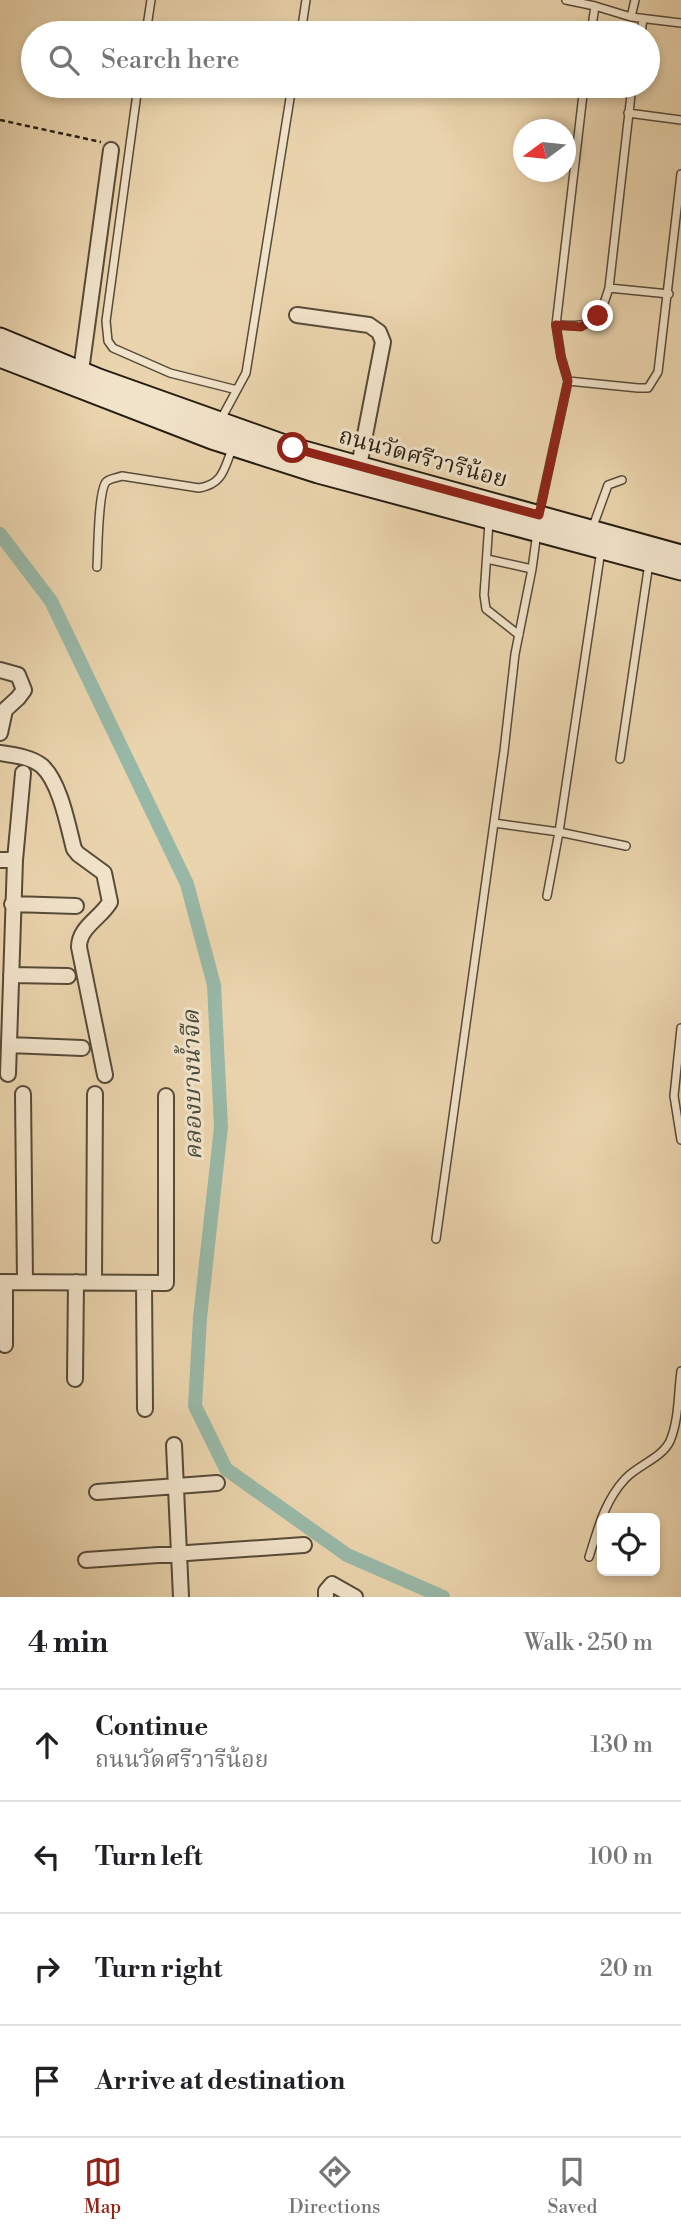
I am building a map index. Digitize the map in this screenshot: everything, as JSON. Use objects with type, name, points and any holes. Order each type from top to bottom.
[{"type":"main road","name":"ถนนวัดศรีวารีน้อย","points":[[0,338],[25,357],[233,445],[318,473],[489,520],[592,530],[681,555]]},
{"type":"main road","name":"ถนนวัดศรีวารีน้อย","points":[[0,357],[25,357],[81,370],[293,448],[359,466],[538,523],[601,548],[681,570]]},
{"type":"street","points":[[81,370],[111,150]]},
{"type":"street","points":[[297,315],[369,325],[379,332],[383,342],[359,466]]},
{"type":"street","points":[[0,670],[18,675],[24,690],[5,710],[0,733]]},
{"type":"street","points":[[0,741],[0,753],[23,757],[42,766],[54,785],[74,849],[104,873],[110,902],[81,933],[79,947],[105,1075]]},
{"type":"street","points":[[8,1074],[12,904],[8,860],[23,773]]},
{"type":"street","points":[[12,904],[76,906]]},
{"type":"street","points":[[11,975],[68,976]]},
{"type":"street","points":[[9,1045],[82,1048]]},
{"type":"street","points":[[23,1094],[25,1282]]},
{"type":"street","points":[[94,1282],[95,1094]]},
{"type":"street","points":[[5,1345],[2,1282],[166,1283],[166,1096]]},
{"type":"street","points":[[75,1379],[76,1282]]},
{"type":"street","points":[[144,1283],[145,1409]]},
{"type":"street","points":[[174,1445],[181,1597]]},
{"type":"street","points":[[97,1492],[217,1483]]},
{"type":"street","points":[[86,1560],[304,1545]]},
{"type":"street","points":[[326,1597],[326,1591],[332,1584],[355,1597]]},
{"type":"lane","points":[[148,21],[151,0]]},
{"type":"lane","points":[[303,21],[306,0]]},
{"type":"lane","points":[[566,0],[631,17],[681,23]]},
{"type":"lane","points":[[631,17],[635,0]]},
{"type":"lane","points":[[593,21],[595,6]]},
{"type":"lane","points":[[136,98],[106,321],[108,341],[113,348],[170,373],[237,390]]},
{"type":"lane","points":[[220,421],[246,373],[250,356],[290,98]]},
{"type":"lane","points":[[436,1239],[519,635],[538,523],[568,381],[556,325],[583,98]]},
{"type":"lane","points":[[556,325],[581,327],[587,324],[598,316],[609,288],[630,98]]},
{"type":"lane","points":[[628,113],[681,120]]},
{"type":"lane","points":[[568,381],[648,388],[658,372],[681,174]]},
{"type":"lane","points":[[609,288],[669,293]]},
{"type":"lane","points":[[97,567],[101,498],[105,484],[110,479],[122,476],[199,488],[211,486],[220,478],[233,445]]},
{"type":"lane","points":[[592,530],[608,485],[622,480]]},
{"type":"lane","points":[[489,520],[484,595],[486,609],[519,635]]},
{"type":"lane","points":[[547,895],[559,832],[601,548]]},
{"type":"lane","points":[[487,559],[532,569]]},
{"type":"lane","points":[[620,759],[650,562]]},
{"type":"lane","points":[[494,823],[559,832],[626,846]]},
{"type":"lane","points":[[681,1028],[674,1096],[681,1140]]},
{"type":"lane","points":[[589,1557],[609,1498],[627,1477],[661,1453],[670,1442],[681,1371]]},
{"type":"path","points":[[0,120],[102,142],[108,144],[111,150]]},
{"type":"waterway","name":"คลองบางน้ำจืด","points":[[0,534],[51,601],[187,884],[214,985],[221,1127],[200,1318],[195,1406],[226,1469],[347,1555],[443,1597]]},
{"type":"route","points":[[293,448],[539,515],[568,381],[556,325],[581,327],[598,316]]}]
